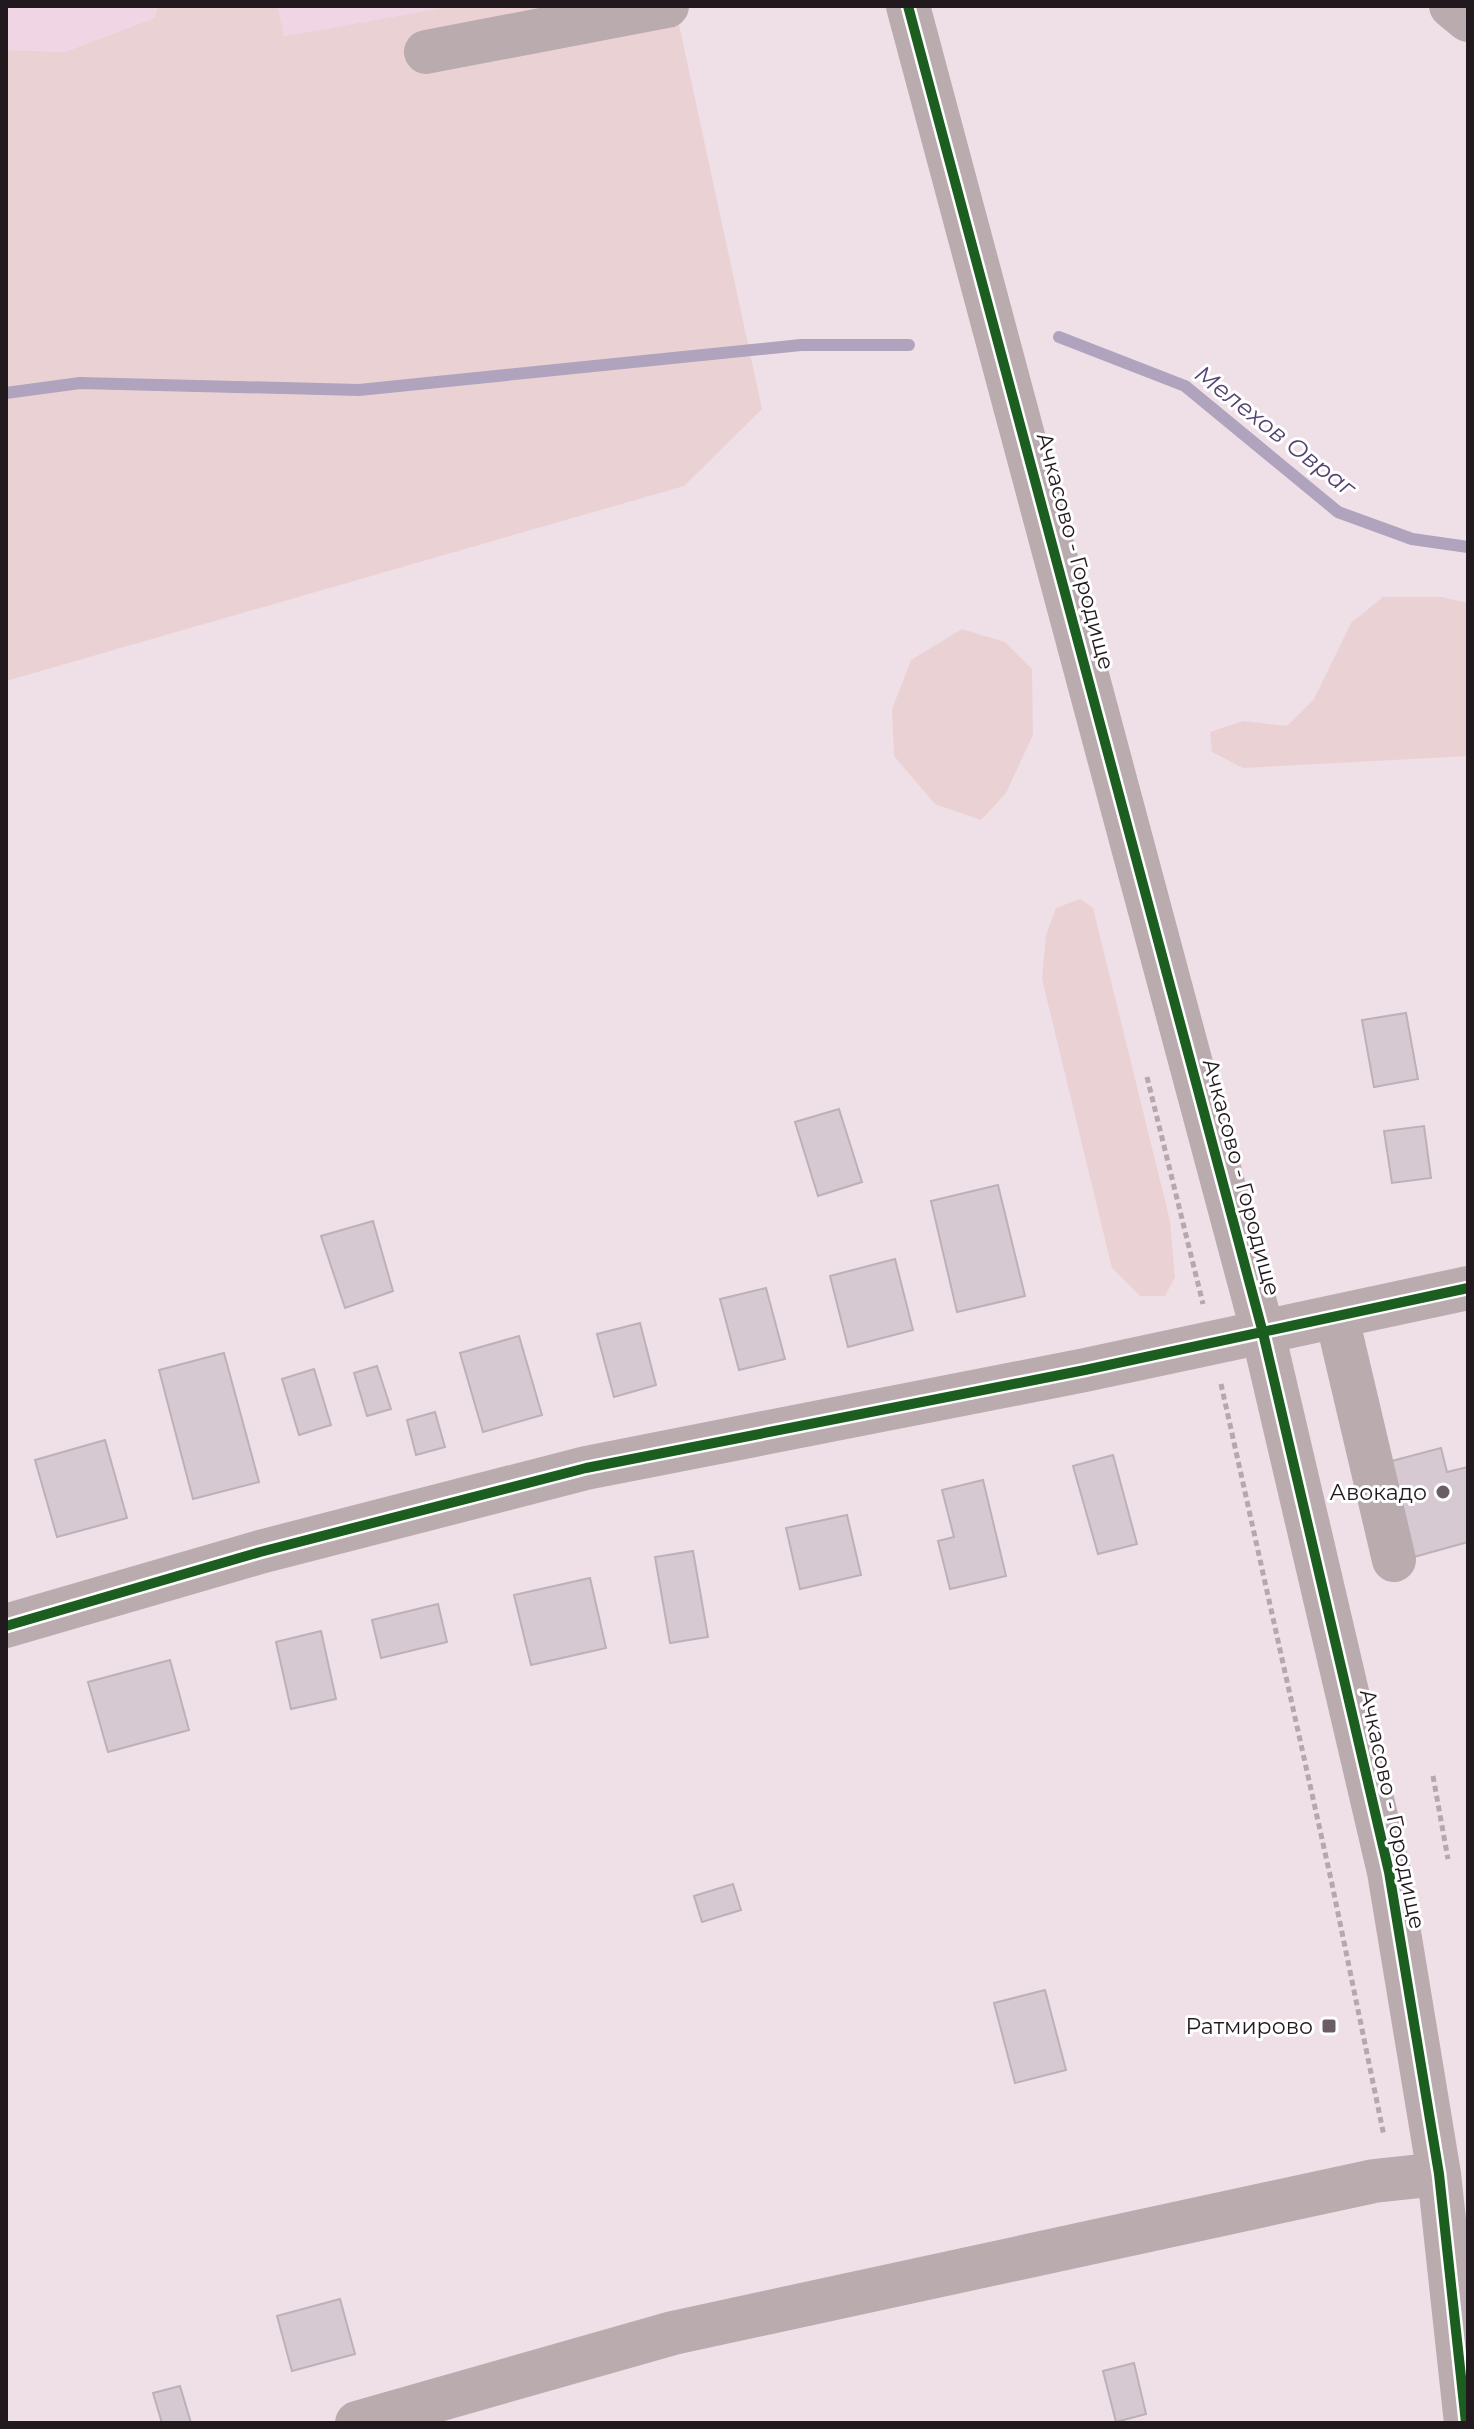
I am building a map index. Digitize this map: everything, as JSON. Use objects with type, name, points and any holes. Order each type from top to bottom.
[{"type":"street","points":[[426,52],[667,6]]},
{"type":"street","name":"Ачкасово - Городище","points":[[908,6],[1263,1333],[1389,1872],[1439,2174],[1466,2423]]},
{"type":"street","points":[[1451,6],[1468,20]]},
{"type":"street","points":[[6,1626],[260,1552],[586,1468],[1337,1318],[1468,1288]]},
{"type":"street","points":[[1337,1318],[1394,1560]]},
{"type":"street","points":[[357,2423],[673,2333],[1374,2181],[1439,2174]]},
{"type":"path","points":[[1145,1070],[1212,1342],[1236,1463],[1332,1884]]},
{"type":"path","points":[[1433,1776],[1448,1859]]},
{"type":"shaded area","points":[[6,6],[158,6],[156,18],[65,52],[6,50]]},
{"type":"shaded area","points":[[158,6],[278,6],[284,36],[454,6],[675,6],[762,409],[684,486],[6,681],[6,50],[65,52],[155,18]]},
{"type":"shaded area","points":[[278,6],[454,6],[284,36]]},
{"type":"shaded area","points":[[1383,597],[1442,597],[1468,603],[1468,756],[1243,768],[1212,752],[1210,732],[1243,721],[1287,726],[1314,699],[1351,623]]},
{"type":"shaded area","points":[[962,629],[1005,642],[1032,669],[1033,735],[1006,793],[981,820],[935,804],[894,756],[892,709],[911,660]]},
{"type":"shaded area","points":[[1080,899],[1093,908],[1170,1221],[1175,1277],[1165,1296],[1140,1296],[1112,1268],[1042,979],[1046,935],[1056,908]]},
{"type":"building","points":[[1406,1013],[1418,1079],[1374,1087],[1362,1020]]},
{"type":"building","points":[[839,1109],[862,1182],[818,1196],[795,1122]]},
{"type":"building","points":[[1424,1126],[1431,1178],[1392,1183],[1384,1131]]},
{"type":"building","points":[[998,1185],[1025,1296],[957,1312],[931,1201]]},
{"type":"building","points":[[373,1221],[393,1291],[345,1308],[321,1236]]},
{"type":"building","points":[[895,1259],[913,1330],[848,1347],[830,1276]]},
{"type":"building","points":[[766,1288],[785,1359],[739,1370],[720,1299]]},
{"type":"building","points":[[640,1323],[656,1385],[614,1397],[597,1334]]},
{"type":"building","points":[[519,1336],[542,1415],[483,1432],[460,1353]]},
{"type":"building","points":[[224,1353],[259,1482],[193,1499],[159,1370]]},
{"type":"building","points":[[377,1366],[391,1409],[367,1416],[354,1373]]},
{"type":"building","points":[[314,1369],[331,1425],[299,1435],[282,1379]]},
{"type":"building","points":[[435,1412],[445,1447],[416,1455],[407,1420]]},
{"type":"building","points":[[105,1440],[127,1518],[57,1537],[35,1460]]},
{"type":"building","points":[[1441,1448],[1447,1472],[1468,1467],[1468,1542],[1414,1557],[1388,1462]]},
{"type":"building","points":[[1113,1455],[1137,1544],[1098,1554],[1073,1466]]},
{"type":"building","points":[[983,1480],[1006,1576],[950,1589],[938,1541],[954,1537],[942,1490]]},
{"type":"building","points":[[847,1515],[861,1575],[800,1589],[786,1528]]},
{"type":"building","points":[[693,1551],[708,1637],[670,1643],[655,1557]]},
{"type":"building","points":[[590,1578],[606,1648],[531,1665],[514,1595]]},
{"type":"building","points":[[438,1604],[447,1642],[381,1658],[372,1620]]},
{"type":"building","points":[[321,1631],[336,1699],[291,1709],[276,1642]]},
{"type":"building","points":[[170,1660],[189,1730],[108,1752],[88,1682]]},
{"type":"building","points":[[733,1884],[741,1910],[702,1922],[694,1896]]},
{"type":"building","points":[[1045,1990],[1066,2070],[1015,2083],[994,2003]]},
{"type":"building","points":[[340,2299],[355,2354],[292,2371],[277,2316]]},
{"type":"building","points":[[1134,2363],[1146,2414],[1116,2422],[1103,2371]]},
{"type":"building","points":[[180,2386],[191,2423],[162,2423],[153,2393]]},
{"type":"waterway","name":"Мелехов Овраг","points":[[1059,337],[1185,386],[1338,512],[1412,539],[1468,547]]},
{"type":"waterway","points":[[6,393],[80,383],[359,390],[801,345],[909,345]]},
{"type":"cycle path","points":[[908,6],[1263,1333],[1389,1872],[1439,2174],[1466,2423]]},
{"type":"cycle path","points":[[6,1626],[260,1552],[586,1468],[1085,1370],[1468,1288]]},
{"type":"place","name":"Авокадо","points":[[1443,1492]]},
{"type":"place","name":"Ратмирово","points":[[1329,2026]]}]
